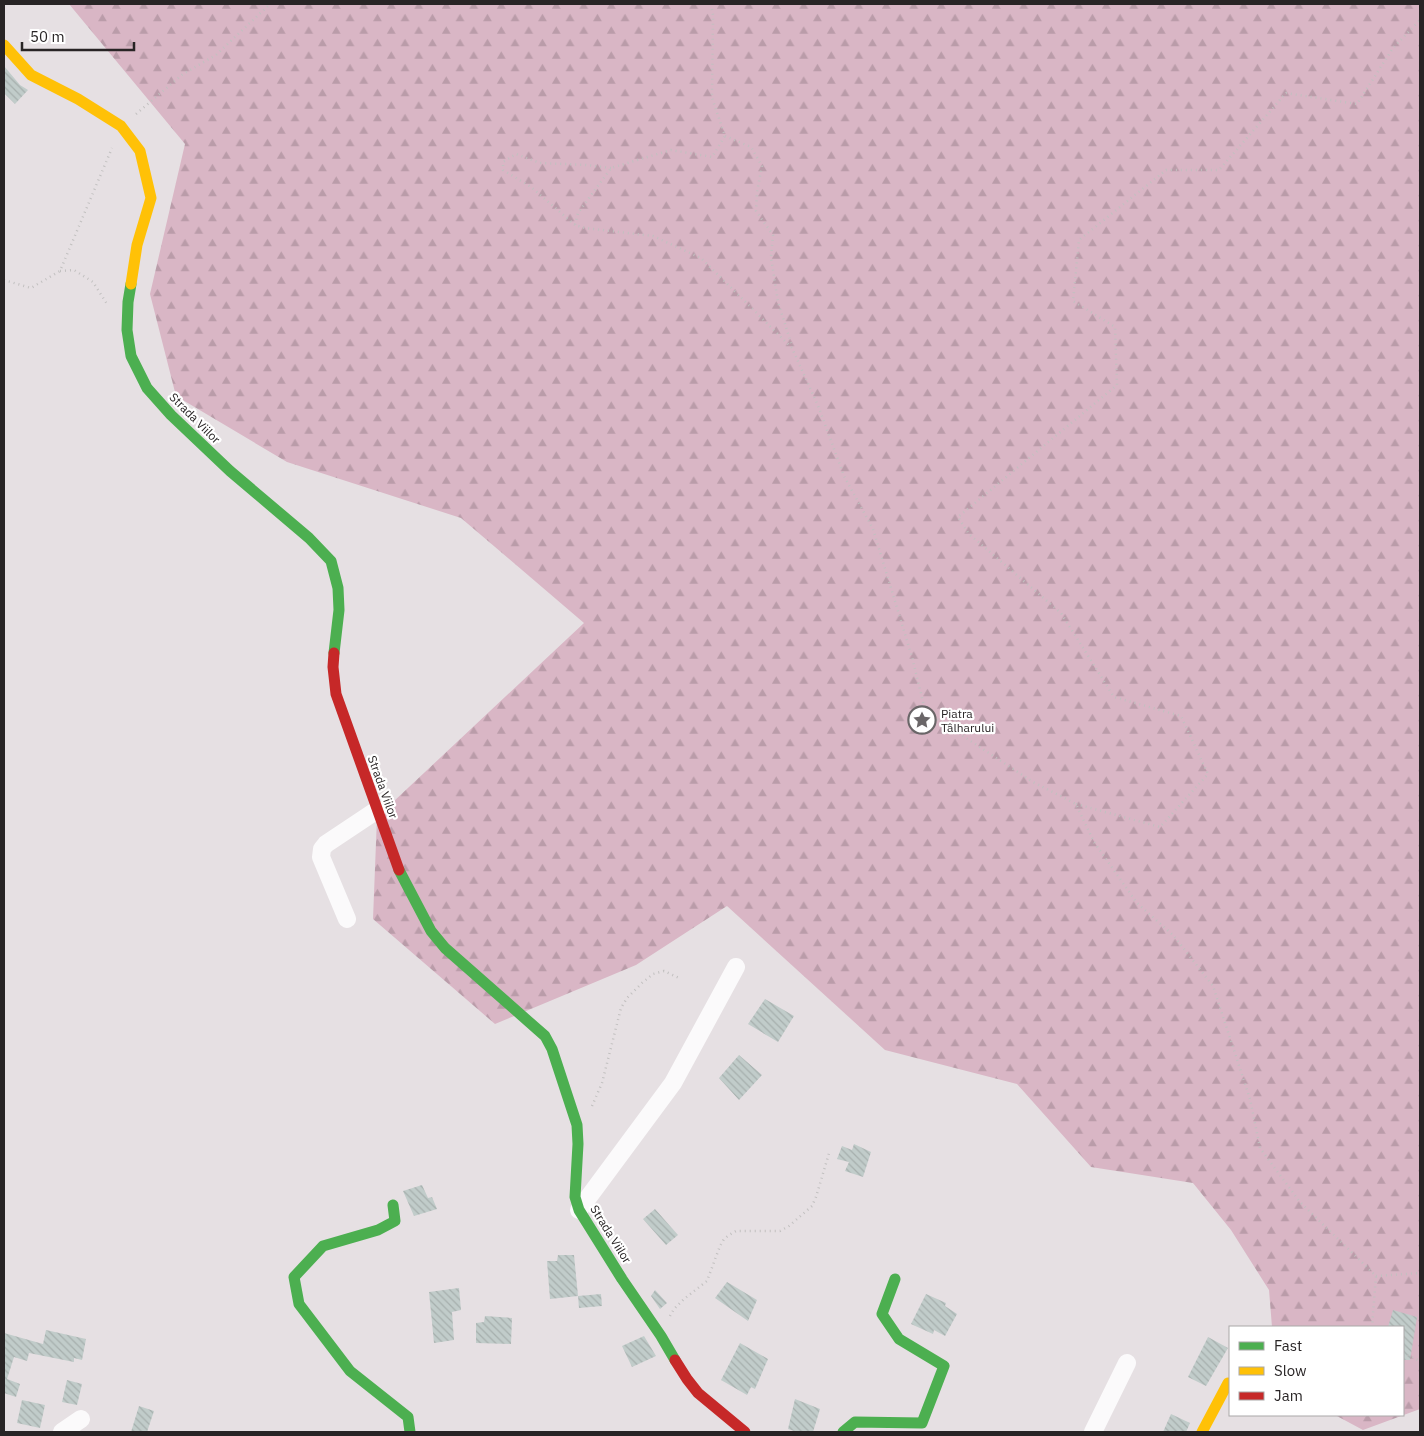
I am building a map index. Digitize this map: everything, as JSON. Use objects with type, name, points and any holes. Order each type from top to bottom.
[{"type":"street","points":[[4,45],[31,75],[78,99],[122,126]]},
{"type":"street","name":"Strada Viilor","points":[[122,126],[140,151],[151,198],[137,245],[128,302],[126,330],[131,356],[147,388],[171,415],[230,471],[309,538],[331,561],[338,588],[339,610],[334,667],[336,694],[397,867],[431,931],[445,948],[545,1036],[552,1049],[577,1125],[578,1144],[575,1197],[579,1210],[622,1279],[698,1393],[745,1432]]},
{"type":"street","points":[[347,920],[321,857],[322,849],[326,844],[377,810]]},
{"type":"street","points":[[579,1210],[673,1083],[736,967]]},
{"type":"street","points":[[393,1205],[395,1220],[378,1230],[324,1246],[294,1276],[299,1304],[350,1371],[408,1417],[410,1432]]},
{"type":"street","points":[[843,1432],[855,1422],[922,1423],[944,1366],[899,1339],[882,1314],[895,1279]]},
{"type":"street","points":[[1093,1432],[1127,1363]]},
{"type":"street","points":[[1202,1432],[1228,1383]]},
{"type":"street","points":[[62,1432],[81,1419]]},
{"type":"path","points":[[60,272],[122,126],[183,74],[216,55],[270,4]]},
{"type":"path","points":[[711,4],[712,98],[725,136],[751,147],[762,166],[757,192],[756,211],[772,235],[771,257],[778,302],[792,348],[819,408],[844,476],[873,529],[912,657],[926,714],[934,716],[1033,782],[1076,804],[1160,827],[1208,774],[1181,716],[1114,698],[1061,613],[969,534],[958,517],[1116,385],[1115,327],[1073,301],[1079,240],[1166,170],[1219,170],[1286,92],[1357,104],[1393,48],[1420,20]]},
{"type":"path","points":[[725,136],[712,157],[671,150],[611,168],[579,164],[540,163],[516,154],[503,162],[503,170],[531,187],[575,225],[585,228],[653,236],[701,258],[792,348]]},
{"type":"path","points":[[575,225],[578,213],[611,168]]},
{"type":"path","points":[[4,280],[31,288],[60,272],[74,270],[93,282],[112,310]]},
{"type":"path","points":[[1076,804],[1094,842],[1137,903],[1173,935],[1214,986],[1250,1099],[1260,1148],[1300,1202],[1376,1276],[1420,1273]]},
{"type":"path","points":[[577,1125],[594,1103],[602,1083],[619,1014],[627,998],[653,974],[664,971],[679,978]]},
{"type":"path","points":[[661,1336],[674,1309],[689,1294],[707,1281],[724,1239],[736,1231],[780,1231],[789,1226],[812,1206],[830,1150]]},
{"type":"path","points":[[1372,1326],[1376,1276]]},
{"type":"path","points":[[1404,1353],[1420,1361]]},
{"type":"green space","points":[[69,4],[1420,4],[1420,1409],[1404,1415],[1404,1326],[1272,1326],[1269,1290],[1231,1230],[1193,1183],[1091,1167],[1017,1084],[885,1050],[727,906],[636,965],[495,1024],[373,919],[377,817],[584,623],[461,518],[287,462],[176,396],[150,294],[185,144]]},
{"type":"green space","points":[[1337,1416],[1401,1416],[1363,1430]]},
{"type":"building","points":[[4,66],[20,85],[28,90],[15,104],[4,93]]},
{"type":"building","points":[[765,999],[794,1016],[778,1042],[748,1024]]},
{"type":"building","points":[[739,1055],[762,1075],[739,1100],[719,1078]]},
{"type":"building","points":[[854,1144],[871,1152],[863,1177],[845,1171],[849,1162],[837,1159],[842,1146],[852,1150]]},
{"type":"building","points":[[422,1185],[428,1198],[432,1197],[437,1209],[414,1216],[403,1191]]},
{"type":"building","points":[[655,1209],[678,1235],[666,1245],[643,1219]]},
{"type":"building","points":[[558,1255],[574,1255],[578,1296],[550,1299],[547,1261],[557,1261]]},
{"type":"building","points":[[727,1282],[757,1300],[748,1321],[715,1298]]},
{"type":"building","points":[[459,1288],[461,1310],[452,1312],[454,1340],[434,1343],[429,1292]]},
{"type":"building","points":[[655,1290],[667,1303],[660,1309],[651,1296]]},
{"type":"building","points":[[601,1294],[602,1306],[579,1308],[578,1296]]},
{"type":"building","points":[[926,1294],[946,1303],[945,1306],[957,1314],[945,1336],[934,1330],[933,1334],[911,1324]]},
{"type":"building","points":[[1393,1310],[1417,1317],[1410,1360],[1404,1360],[1404,1326],[1388,1326]]},
{"type":"building","points":[[485,1316],[512,1318],[511,1344],[476,1343],[476,1323],[484,1322]]},
{"type":"building","points":[[46,1330],[86,1339],[82,1360],[74,1358],[74,1362],[29,1353],[27,1361],[14,1357],[7,1379],[20,1384],[16,1397],[4,1393],[4,1333],[43,1344]]},
{"type":"building","points":[[644,1336],[656,1356],[632,1367],[622,1346]]},
{"type":"building","points":[[1208,1337],[1228,1348],[1206,1386],[1188,1377]]},
{"type":"building","points":[[740,1343],[768,1359],[755,1389],[751,1387],[747,1395],[721,1380]]},
{"type":"building","points":[[67,1380],[82,1384],[77,1405],[62,1402]]},
{"type":"building","points":[[795,1399],[820,1409],[813,1432],[797,1432],[788,1429]]},
{"type":"building","points":[[22,1400],[45,1405],[40,1428],[17,1423]]},
{"type":"building","points":[[139,1406],[154,1411],[147,1432],[131,1432]]},
{"type":"building","points":[[1171,1414],[1190,1423],[1186,1432],[1163,1432]]},
{"type":"traffic: fast","points":[[131,284],[127,330],[131,356],[147,388],[171,415],[230,471],[309,538],[331,561],[338,588],[339,610],[334,653]]},
{"type":"traffic: fast","points":[[399,870],[431,931],[445,948],[545,1036],[552,1049],[577,1125],[578,1144],[575,1197],[579,1210],[675,1360]]},
{"type":"traffic: fast","points":[[393,1205],[395,1221],[378,1230],[323,1246],[294,1277],[299,1304],[350,1371],[408,1417],[410,1432]]},
{"type":"traffic: fast","points":[[843,1432],[855,1422],[922,1423],[944,1366],[899,1339],[882,1314],[895,1279]]},
{"type":"traffic: slow","points":[[4,45],[31,75],[78,99],[121,126],[140,151],[151,198],[137,245],[131,284]]},
{"type":"traffic: slow","points":[[1202,1432],[1228,1383]]},
{"type":"traffic: jam","points":[[334,653],[333,667],[336,694],[399,870]]},
{"type":"traffic: jam","points":[[675,1360],[698,1393],[745,1432]]},
{"type":"place","name":"Piatra Tâlharului","points":[[922,720]]}]
